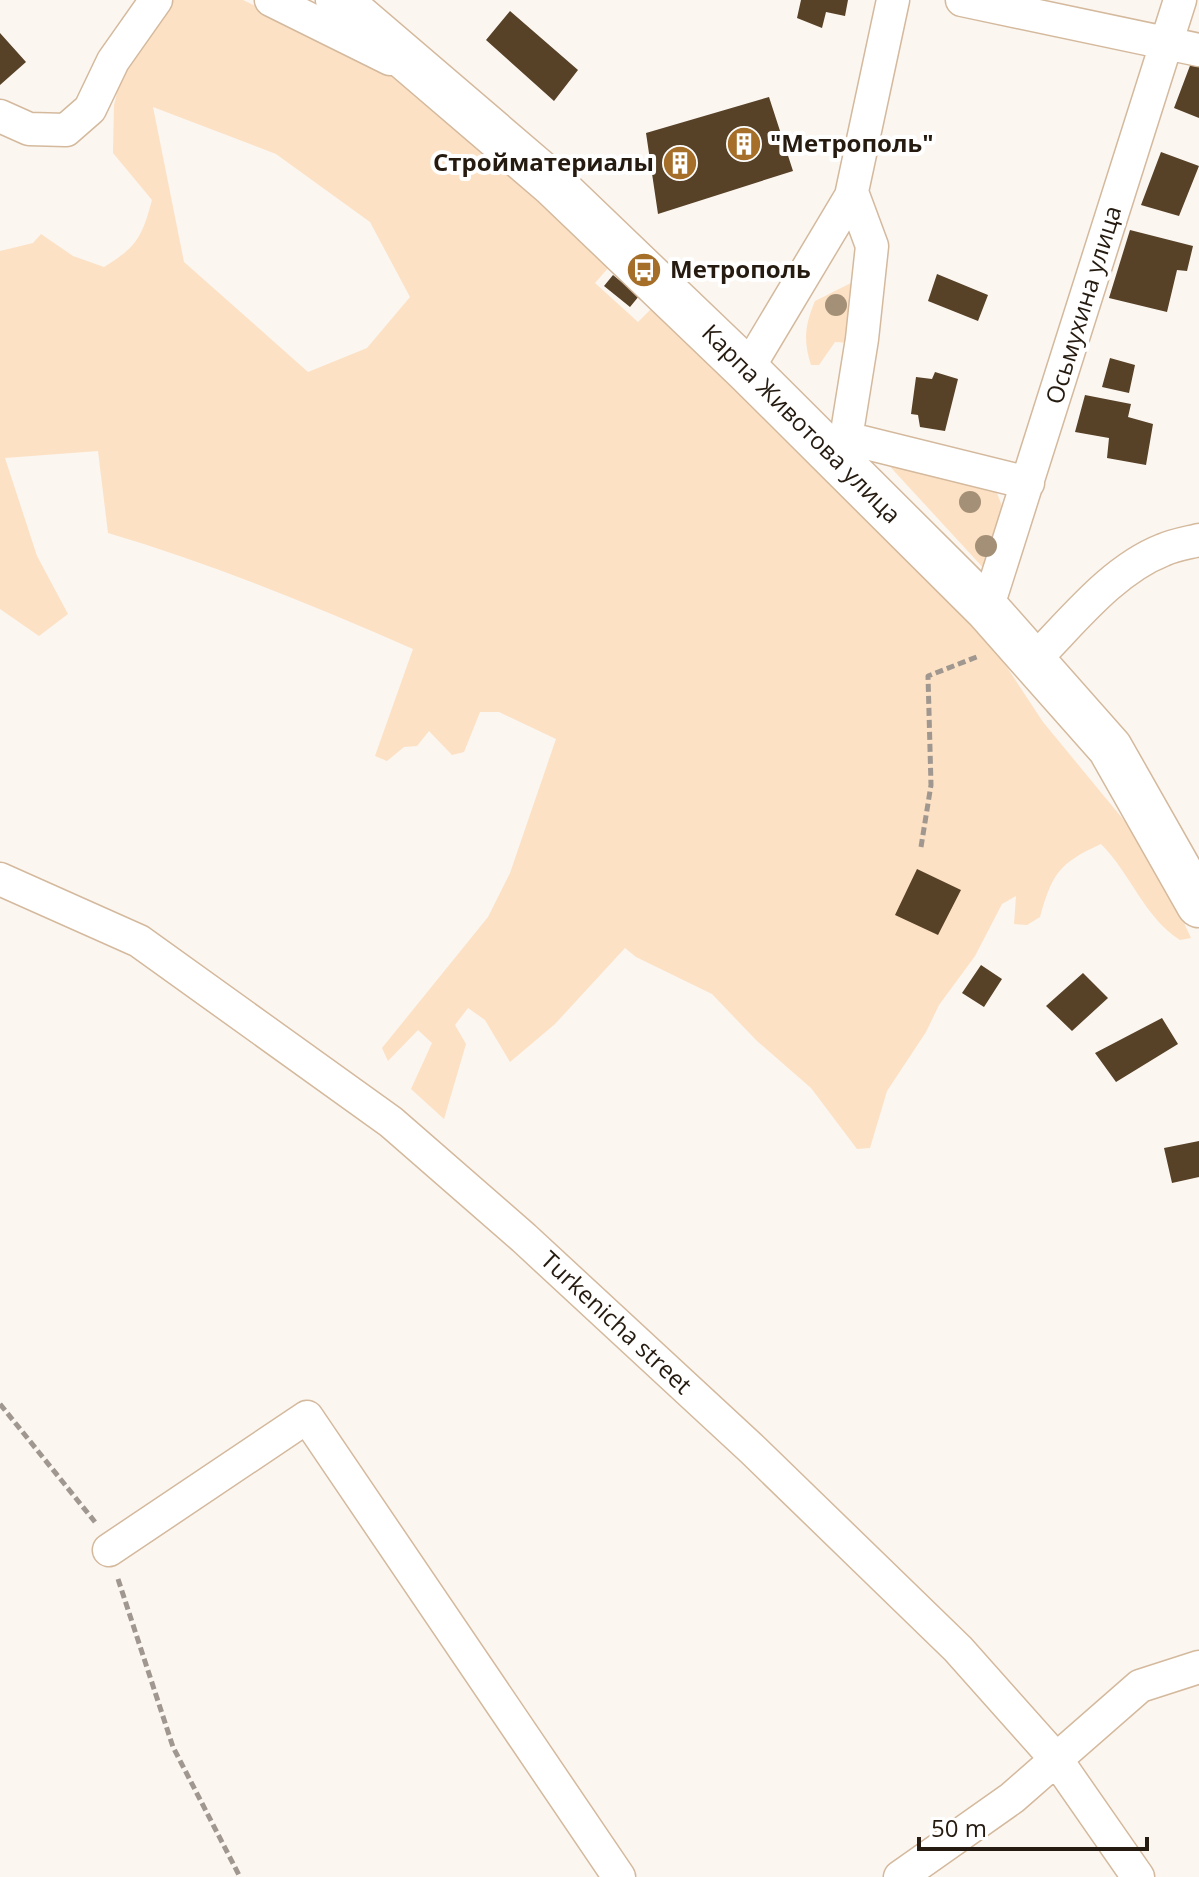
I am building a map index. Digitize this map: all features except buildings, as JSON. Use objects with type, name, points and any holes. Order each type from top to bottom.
[{"type":"main road","name":"Карпа Животова улица","points":[[338,0],[554,185],[747,370],[844,450],[1110,748],[1199,905]]},
{"type":"street","points":[[0,116],[29,129],[66,130],[90,109],[113,61],[156,0]]},
{"type":"street","points":[[271,0],[435,81]]},
{"type":"street","points":[[747,370],[852,192],[893,0]]},
{"type":"street","points":[[962,0],[1199,50]]},
{"type":"street","name":"Осьмухина улица","points":[[987,609],[1180,0]]},
{"type":"street","points":[[852,192],[872,246],[844,450],[1028,483]]},
{"type":"street","points":[[1026,651],[1128,571],[1161,550],[1199,540]]},
{"type":"street","name":"Turkenicha street","points":[[0,879],[139,941],[391,1122],[524,1238],[753,1450],[958,1649],[1056,1759],[1138,1877]]},
{"type":"street","points":[[109,1550],[307,1417],[619,1877]]},
{"type":"street","points":[[900,1877],[1012,1798],[1140,1686],[1199,1667]]},
{"type":"path","points":[[921,847],[931,785],[928,676],[1026,651]]},
{"type":"path","points":[[0,1404],[102,1532],[173,1747],[240,1877]]},
{"type":"shaded area","points":[[170,0],[243,0],[407,80],[609,267],[595,283],[638,322],[653,307],[970,611],[1043,722],[1127,824],[1172,897],[1191,938],[1180,940],[1157,920],[1101,844],[1066,864],[1049,890],[1040,917],[1027,925],[1014,924],[1016,896],[1002,904],[975,956],[939,1005],[926,1032],[887,1091],[870,1148],[857,1149],[811,1088],[757,1041],[712,994],[636,957],[625,948],[555,1024],[510,1062],[485,1020],[468,1008],[455,1025],[466,1044],[444,1119],[411,1089],[432,1043],[418,1030],[388,1061],[382,1048],[488,917],[510,873],[556,739],[499,712],[480,712],[464,752],[452,755],[429,731],[417,746],[404,747],[387,761],[375,756],[413,649],[262,586],[108,533],[98,451],[5,458],[37,556],[68,614],[39,636],[0,609],[0,251],[33,243],[41,234],[73,256],[104,267],[137,240],[152,200],[113,153],[114,105],[121,77]],"holes":[[[153,107],[276,154],[370,222],[410,297],[367,348],[308,372],[184,262]]]},
{"type":"shaded area","points":[[853,282],[851,343],[835,342],[819,365],[811,365],[806,333],[815,301]]},
{"type":"shaded area","points":[[883,459],[995,488],[1006,516],[988,573]]},
{"type":"place","name":"\"Метрополь\"","points":[[744,144]]},
{"type":"place","name":"Стройматериалы","points":[[680,163]]},
{"type":"place","name":"Метрополь","points":[[644,270]]}]
